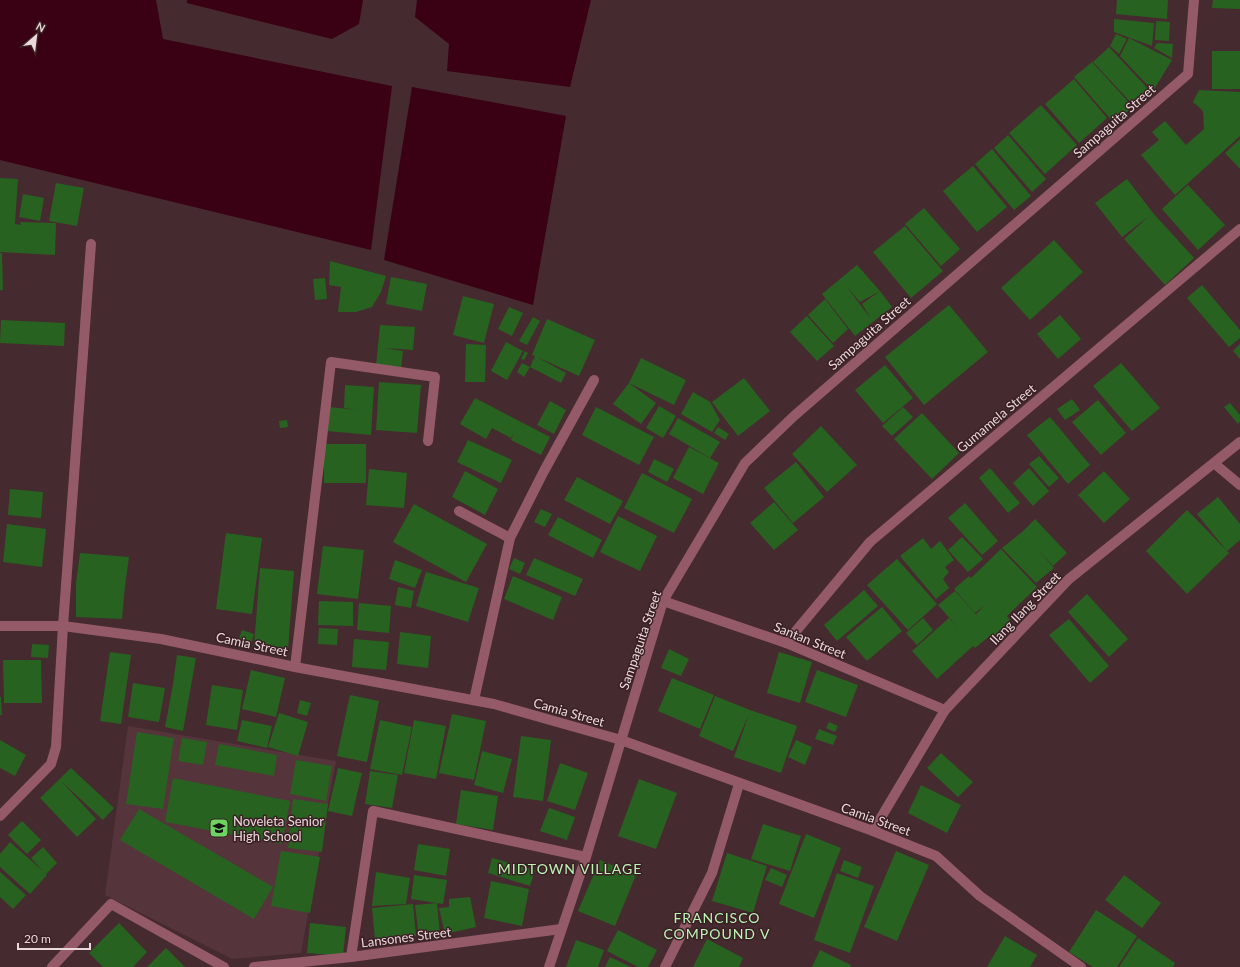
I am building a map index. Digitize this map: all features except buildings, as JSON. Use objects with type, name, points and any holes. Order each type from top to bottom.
[{"type":"street","name":"Sampaguita Street","points":[[549,967],[586,857],[664,601],[745,463],[800,411],[1188,74],[1194,0]]},
{"type":"street","name":"Gumamela Street","points":[[786,644],[870,542],[1240,229]]},
{"type":"street","points":[[0,816],[51,764],[56,747],[63,626],[91,244]]},
{"type":"street","points":[[295,667],[330,362],[435,377],[428,441]]},
{"type":"street","points":[[474,700],[510,538],[594,380]]},
{"type":"street","name":"Ilang Ilang Street","points":[[873,831],[945,710],[1069,579],[1215,464],[1240,442]]},
{"type":"street","points":[[1215,464],[1240,485]]},
{"type":"street","points":[[459,511],[510,538]]},
{"type":"street","name":"Santan Street","points":[[664,601],[786,644],[945,710]]},
{"type":"street","name":"Camia Street","points":[[0,626],[63,626],[161,639],[295,667],[494,704],[621,740],[739,784],[873,831],[936,856],[980,896],[1081,967]]},
{"type":"street","points":[[664,967],[712,873],[739,784]]},
{"type":"street","points":[[352,957],[373,811],[586,857]]},
{"type":"street","points":[[52,967],[111,904],[224,967]]},
{"type":"street","name":"Lansones Street","points":[[254,967],[352,957],[561,929]]},
{"type":"shaded area","points":[[0,0],[156,0],[163,39],[392,86],[371,250],[0,160]]},
{"type":"shaded area","points":[[187,0],[363,0],[359,24],[332,39],[187,3]]},
{"type":"shaded area","points":[[417,0],[591,0],[570,87],[447,71],[449,44],[415,17]]},
{"type":"shaded area","points":[[412,87],[566,116],[533,305],[384,260]]},
{"type":"shaded area","name":"Noveleta Senior High School","points":[[128,726],[336,761],[301,953],[232,959],[105,895]]},
{"type":"place","name":"Noveleta Senior High School","points":[[219,828]]},
{"type":"district","name":"MIDTOWN VILLAGE","points":[[570,868]]},
{"type":"district","name":"FRANCISCO COMPOUND V","points":[[717,926]]}]
